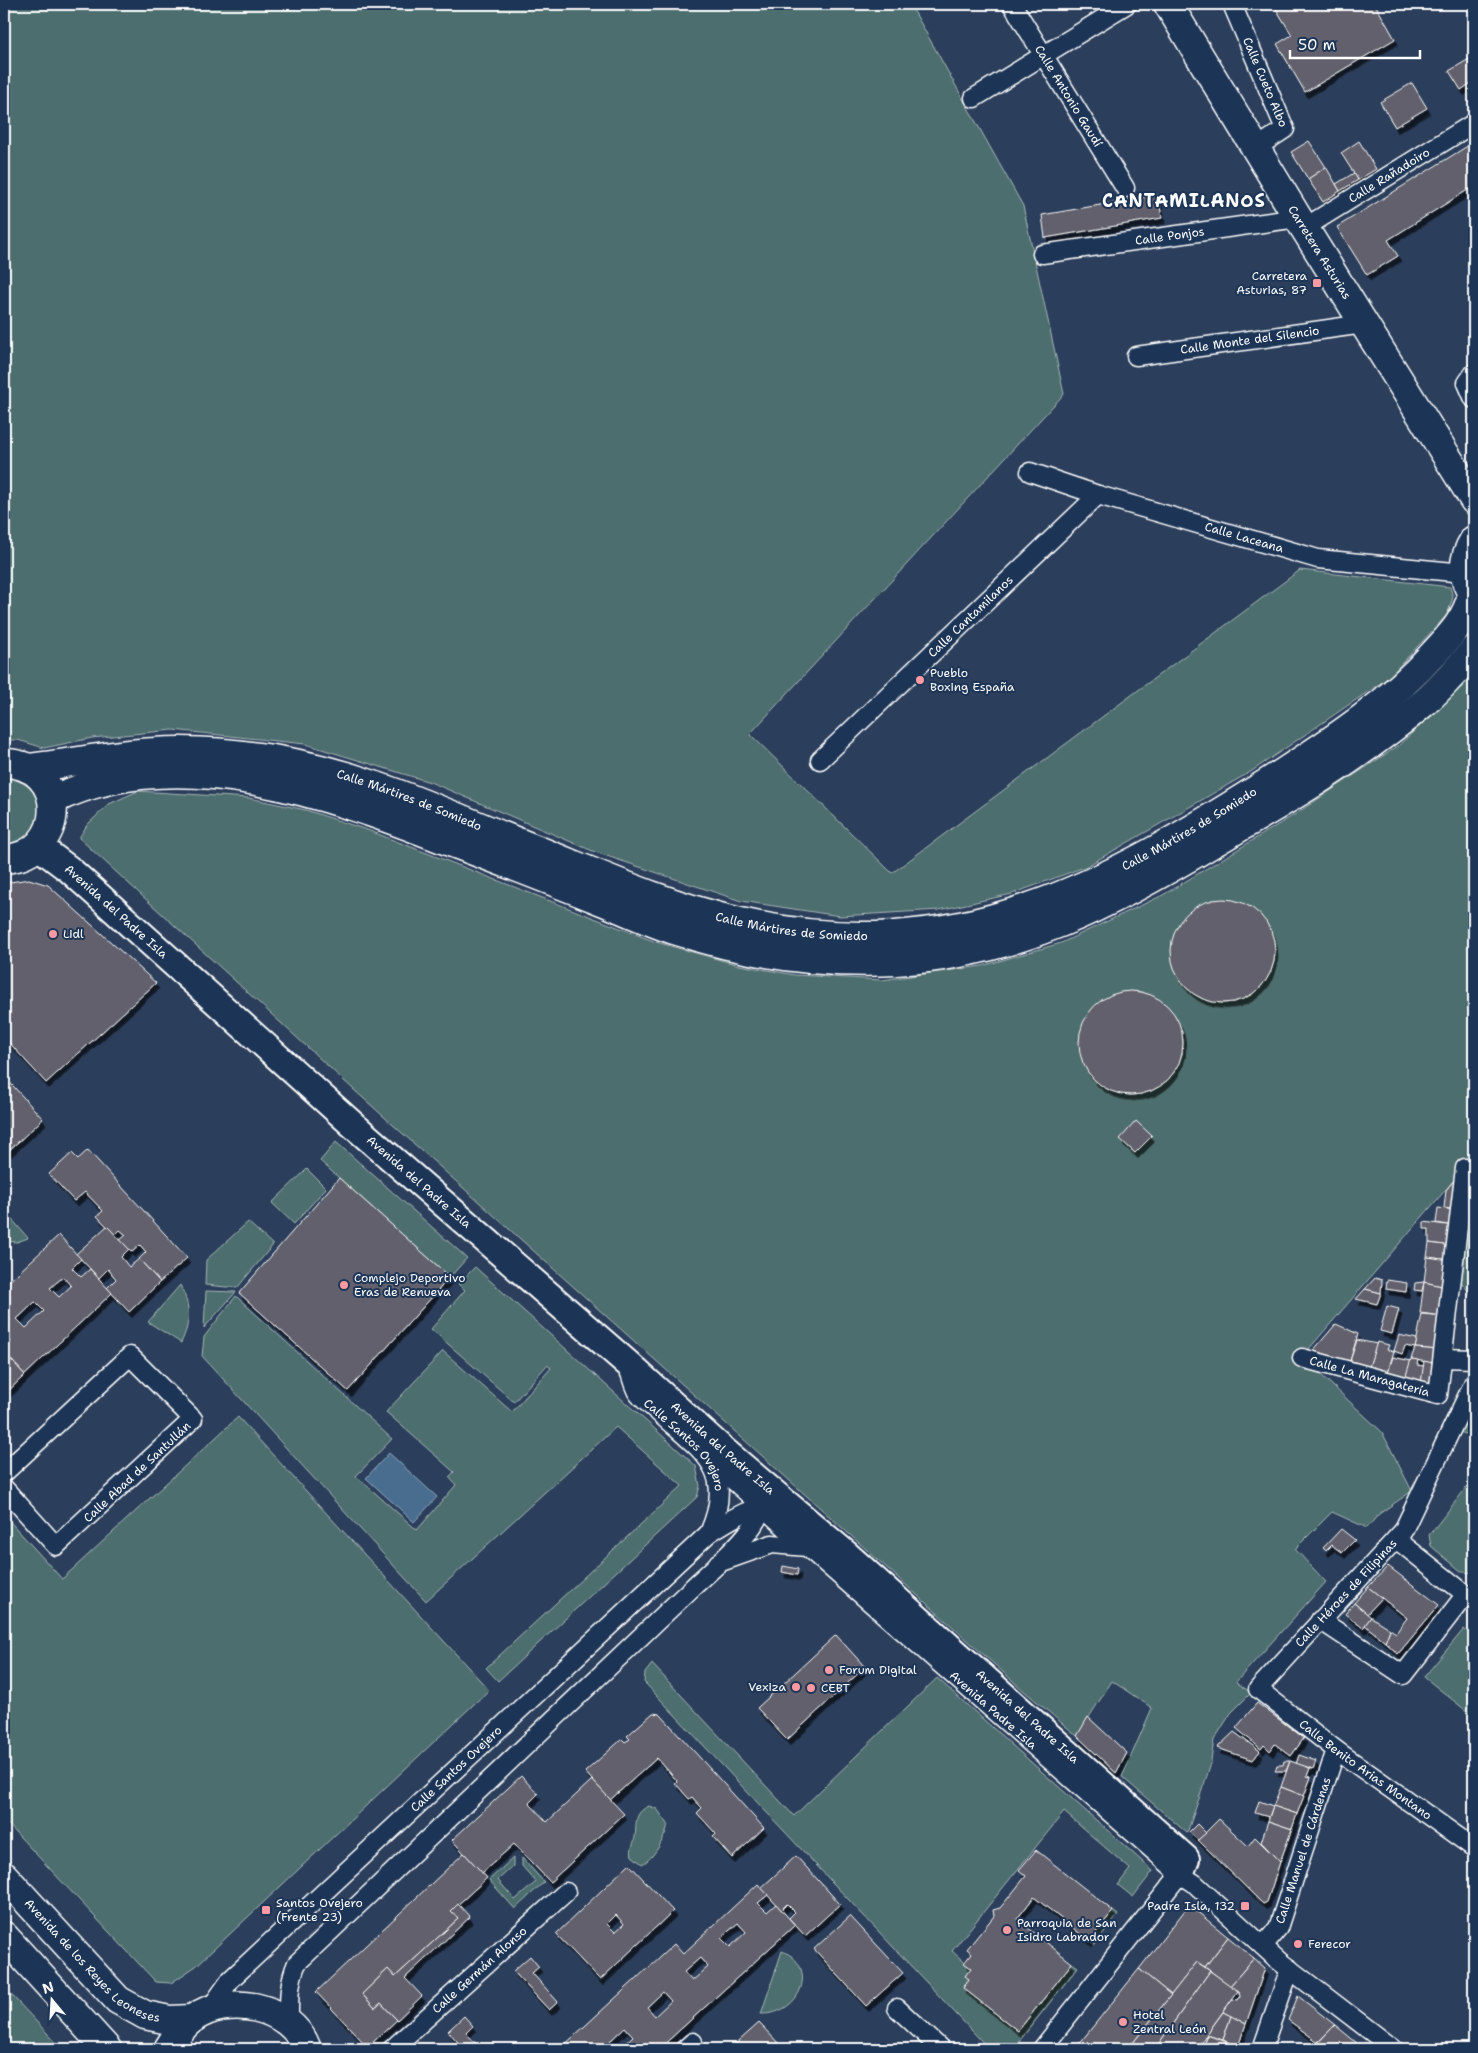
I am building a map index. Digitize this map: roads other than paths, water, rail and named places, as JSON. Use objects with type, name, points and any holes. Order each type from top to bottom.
[{"type":"main road","name":"Carretera Asturias","points":[[1168,4],[1301,223],[1474,500]]},
{"type":"main road","points":[[1390,365],[1410,377],[1460,451],[1474,463]]},
{"type":"main road","name":"Calle Mártires de Somiedo","points":[[15,765],[155,751],[197,751],[278,760],[363,782],[676,903],[740,922],[805,933],[846,936],[932,932],[1005,917],[1068,894],[1160,847],[1256,790],[1378,708],[1411,679],[1453,632],[1469,609],[1470,588],[1464,561],[1474,540]]},
{"type":"main road","name":"Calle Mártires de Somiedo","points":[[53,800],[90,784],[149,775],[192,775],[266,782],[322,796],[408,825],[672,930],[740,949],[837,961],[912,959],[976,949],[1060,924],[1101,906],[1176,865],[1351,759],[1430,698],[1474,650]]},
{"type":"main road","points":[[4,859],[24,854],[38,846],[51,824],[54,813],[53,800],[40,776],[15,765]]},
{"type":"main road","name":"Avenida del Padre Isla","points":[[38,846],[70,870],[352,1124],[626,1362],[716,1454],[846,1554],[1186,1859],[1180,1874]]},
{"type":"main road","name":"Avenida de los Reyes Leoneses","points":[[4,1876],[118,2000],[145,2015],[169,2020],[201,2015],[228,2005],[249,2006],[271,2012],[289,2024]]},
{"type":"main road","points":[[4,1936],[106,2049]]},
{"type":"main road","points":[[168,2049],[178,2032],[201,2015]]},
{"type":"main road","points":[[289,2024],[307,2049]]},
{"type":"street","name":"Calle Antonio Gaudí","points":[[1012,4],[1124,188]]},
{"type":"street","points":[[974,98],[1127,4]]},
{"type":"street","name":"Calle Cueto Albo","points":[[1232,4],[1285,129],[1256,148]]},
{"type":"street","name":"Calle Rañadoiro","points":[[1301,223],[1474,123]]},
{"type":"street","name":"Calle Ponjos","points":[[1042,254],[1301,223]]},
{"type":"street","name":"Calle Monte del Silencio","points":[[1136,356],[1364,324]]},
{"type":"street","points":[[1474,373],[1467,383],[1474,399]]},
{"type":"street","name":"Calle Laceana","points":[[1030,472],[1098,495],[1318,559],[1470,588]]},
{"type":"street","name":"Calle Cantamilanos","points":[[820,760],[1098,495]]},
{"type":"street","points":[[1465,1168],[1442,1358],[1474,1359]]},
{"type":"street","name":"Calle Abad de Santullán","points":[[4,1473],[130,1356],[193,1419],[56,1546],[4,1488]]},
{"type":"street","name":"Calle La Maragatería","points":[[1302,1358],[1438,1395],[1442,1358]]},
{"type":"street","name":"Calle Héroes de Filipinas","points":[[1258,1688],[1403,1531],[1474,1382]]},
{"type":"street","name":"Calle Santos Ovejero","points":[[201,2015],[231,1979],[709,1533],[733,1518],[763,1507],[762,1493],[716,1454]]},
{"type":"street","name":"Calle Santos Ovejero","points":[[709,1533],[720,1495],[716,1454]]},
{"type":"street","points":[[289,2024],[288,1994],[291,1976],[297,1963],[550,1719],[718,1564],[746,1534],[763,1507],[780,1510],[823,1547],[846,1554]]},
{"type":"street","name":"Avenida Padre Isla","points":[[763,1507],[802,1546],[1180,1874]]},
{"type":"street","points":[[1320,1620],[1403,1675],[1470,1598],[1396,1539]]},
{"type":"street","points":[[718,1564],[772,1544],[802,1546]]},
{"type":"street","name":"Calle Benito Arias Montano","points":[[1258,1688],[1336,1750],[1474,1848]]},
{"type":"street","name":"Calle Manuel de Cárdenas","points":[[1264,1946],[1278,1928],[1336,1750]]},
{"type":"street","points":[[1042,2049],[1180,1874],[1194,1883],[1290,1969],[1394,2049]]},
{"type":"street","name":"Calle Germán Alonso","points":[[392,2049],[566,1892]]},
{"type":"street","points":[[1262,2049],[1290,1969]]},
{"type":"street","points":[[897,2008],[930,2043],[941,2049]]},
{"type":"water","points":[[389,1453],[437,1497],[414,1522],[366,1478]]},
{"type":"place","name":"Carretera Asturias, 87","points":[[1317,283]]},
{"type":"place","name":"Pueblo Boxing España","points":[[920,680]]},
{"type":"place","name":"Lidl","points":[[53,934]]},
{"type":"place","name":"Complejo Deportivo Eras de Renueva","points":[[344,1285]]},
{"type":"place","name":"Forum Digital","points":[[829,1670]]},
{"type":"place","name":"Vexiza","points":[[796,1687]]},
{"type":"place","name":"CEBT","points":[[811,1688]]},
{"type":"place","name":"Padre Isla, 132","points":[[1245,1906]]},
{"type":"place","name":"Santos Ovejero (Frente 23)","points":[[266,1910]]},
{"type":"place","name":"Parroquia de San Isidro Labrador","points":[[1007,1930]]},
{"type":"place","name":"Ferecor","points":[[1298,1944]]},
{"type":"place","name":"Hotel Zentral León","points":[[1123,2022]]},
{"type":"district","name":"CANTAMILANOS","points":[[1184,201]]}]
